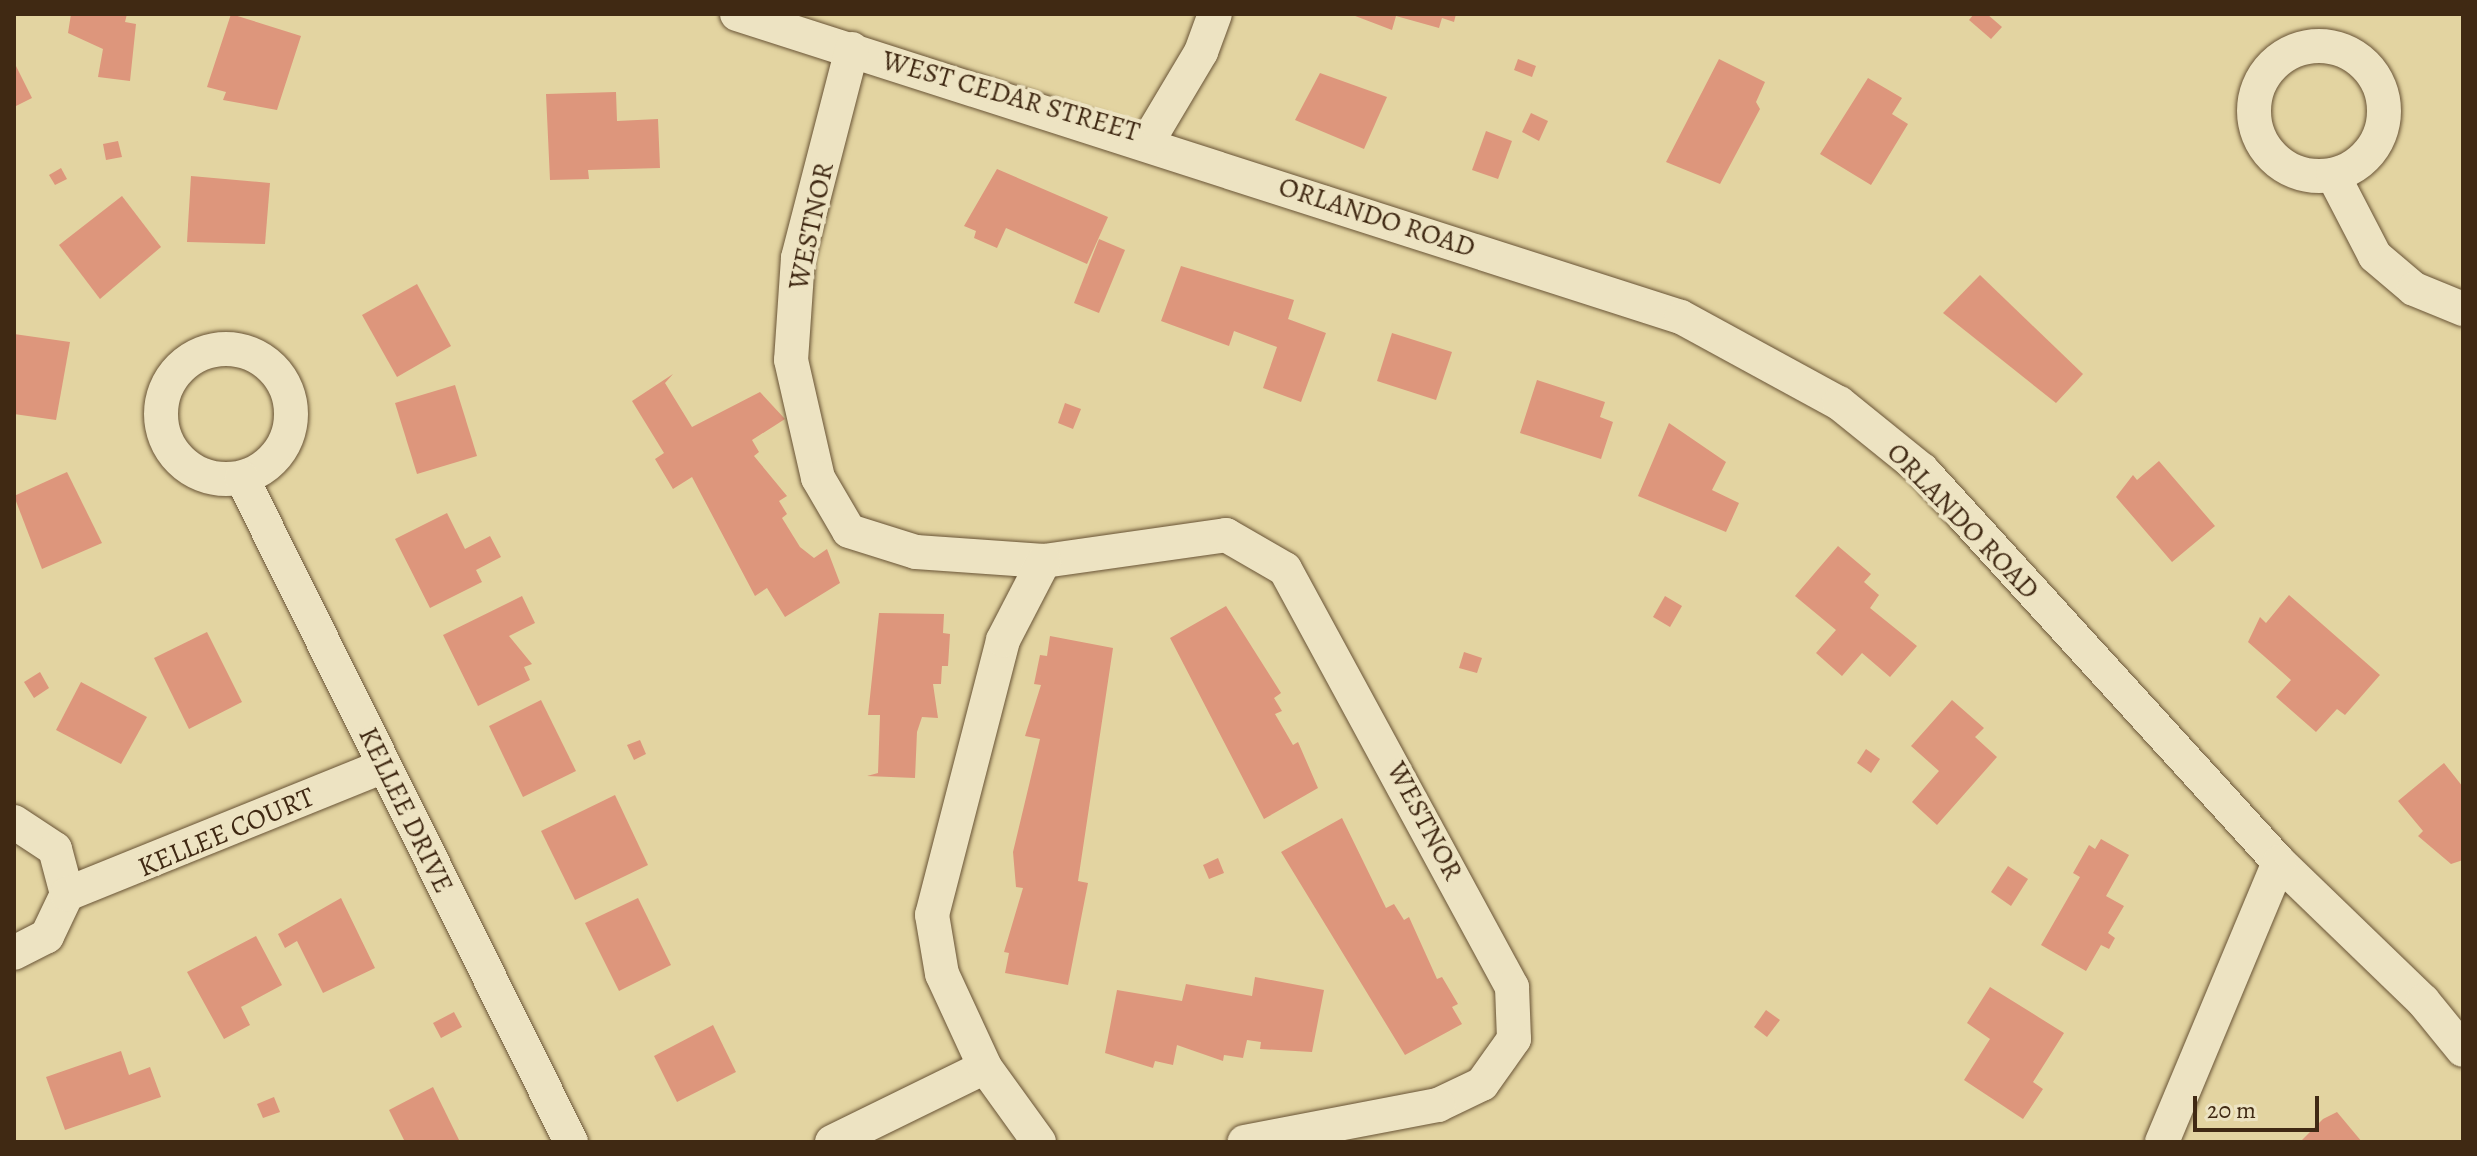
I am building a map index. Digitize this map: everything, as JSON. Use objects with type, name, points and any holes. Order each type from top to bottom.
[{"type":"street","name":"WEST CEDAR STREET","points":[[737,14],[1148,141],[1201,52],[1215,14]]},
{"type":"street","name":"WESTNOR","points":[[852,49],[798,258],[791,360],[818,478],[849,531],[916,552],[1044,561],[1226,535],[1285,569],[1512,987],[1514,1039],[1482,1084],[1438,1105],[1244,1142]]},
{"type":"street","name":"ORLANDO ROAD","points":[[1148,141],[1681,317],[1839,403],[1922,470],[2279,862],[2423,1001],[2463,1050]]},
{"type":"street","points":[[2333,175],[2375,256],[2414,289],[2463,309]]},
{"type":"street","name":"KELLEE DRIVE","points":[[242,478],[571,1142]]},
{"type":"street","points":[[1039,1142],[985,1067],[942,974],[932,915],[1003,640],[1044,561]]},
{"type":"street","name":"KELLEE COURT","points":[[67,894],[384,766]]},
{"type":"street","points":[[14,822],[55,849],[67,894],[47,936],[14,953]]},
{"type":"street","points":[[2162,1142],[2279,862]]},
{"type":"street","points":[[832,1142],[985,1067]]},
{"type":"building","points":[[71,14],[127,14],[125,22],[136,24],[130,81],[98,77],[103,49],[68,33]]},
{"type":"building","points":[[231,14],[301,36],[277,110],[223,100],[226,92],[207,87]]},
{"type":"building","points":[[1350,14],[1456,14],[1454,22],[1442,18],[1439,28],[1396,16],[1392,30]]},
{"type":"building","points":[[1974,14],[1987,14],[2002,27],[1991,39],[1969,20]]},
{"type":"building","points":[[1518,59],[1536,66],[1532,77],[1514,70]]},
{"type":"building","points":[[1719,59],[1765,82],[1756,102],[1760,109],[1720,184],[1666,162]]},
{"type":"building","points":[[14,62],[32,98],[14,107]]},
{"type":"building","points":[[1320,73],[1387,97],[1364,149],[1295,120]]},
{"type":"building","points":[[1868,78],[1902,98],[1892,114],[1908,124],[1871,185],[1820,154]]},
{"type":"building","points":[[616,92],[617,121],[658,119],[660,168],[588,170],[589,179],[550,180],[546,94]]},
{"type":"building","points":[[1531,113],[1548,121],[1539,141],[1522,132]]},
{"type":"building","points":[[1486,131],[1512,141],[1498,179],[1472,170]]},
{"type":"building","points":[[118,141],[122,157],[106,160],[103,144]]},
{"type":"building","points":[[61,168],[67,179],[55,185],[49,175]]},
{"type":"building","points":[[997,169],[1108,217],[1087,264],[1006,228],[997,248],[974,238],[976,231],[964,226]]},
{"type":"building","points":[[191,176],[270,183],[265,244],[187,242]]},
{"type":"building","points":[[122,196],[161,247],[100,299],[59,245]]},
{"type":"building","points":[[1099,239],[1125,250],[1099,313],[1074,303]]},
{"type":"building","points":[[1181,266],[1294,300],[1288,319],[1326,333],[1301,402],[1263,388],[1277,347],[1234,331],[1229,346],[1161,321]]},
{"type":"building","points":[[1980,275],[2083,374],[2056,403],[1943,313]]},
{"type":"building","points":[[417,284],[451,346],[397,377],[362,315]]},
{"type":"building","points":[[1392,333],[1452,352],[1436,400],[1377,381]]},
{"type":"building","points":[[14,334],[70,342],[56,420],[14,414]]},
{"type":"building","points":[[673,374],[665,383],[692,427],[760,392],[785,419],[752,440],[759,452],[754,456],[787,496],[779,501],[787,514],[782,518],[800,547],[814,558],[827,549],[840,583],[785,617],[767,588],[755,596],[692,477],[673,489],[655,459],[664,453],[632,401]]},
{"type":"building","points":[[1537,380],[1605,402],[1600,417],[1613,422],[1601,459],[1520,433]]},
{"type":"building","points":[[455,385],[477,456],[417,474],[395,403]]},
{"type":"building","points":[[1065,403],[1081,409],[1073,429],[1058,423]]},
{"type":"building","points":[[1669,423],[1726,462],[1712,490],[1739,503],[1726,532],[1638,496]]},
{"type":"building","points":[[2159,461],[2215,526],[2172,562],[2116,497],[2133,475],[2137,480]]},
{"type":"building","points":[[67,472],[102,543],[42,569],[14,496]]},
{"type":"building","points":[[447,513],[465,549],[490,536],[501,557],[476,570],[482,582],[430,608],[395,539]]},
{"type":"building","points":[[1838,546],[1871,574],[1864,582],[1879,595],[1870,608],[1917,646],[1890,677],[1862,653],[1842,676],[1816,653],[1836,630],[1795,596]]},
{"type":"building","points":[[2289,595],[2380,675],[2345,715],[2337,709],[2316,732],[2276,697],[2291,680],[2248,642],[2260,617],[2266,623]]},
{"type":"building","points":[[522,596],[535,623],[509,636],[532,664],[524,667],[530,680],[478,706],[443,635]]},
{"type":"building","points":[[1665,596],[1682,606],[1670,627],[1653,617]]},
{"type":"building","points":[[1226,606],[1281,693],[1274,698],[1282,711],[1275,714],[1293,745],[1298,742],[1318,788],[1264,819],[1170,638]]},
{"type":"building","points":[[879,613],[944,614],[943,633],[950,634],[948,666],[942,666],[941,684],[933,684],[938,718],[922,717],[917,732],[915,778],[867,776],[878,773],[880,715],[868,715]]},
{"type":"building","points":[[207,632],[242,702],[189,729],[154,658]]},
{"type":"building","points":[[1050,636],[1113,648],[1078,881],[1088,883],[1068,985],[1005,973],[1009,953],[1004,952],[1023,888],[1016,887],[1013,852],[1040,739],[1025,736],[1041,685],[1034,684],[1040,655],[1047,656]]},
{"type":"building","points":[[1464,652],[1482,658],[1477,673],[1459,668]]},
{"type":"building","points":[[40,672],[49,688],[34,698],[24,682]]},
{"type":"building","points":[[81,682],[147,717],[121,764],[56,730]]},
{"type":"building","points":[[541,700],[576,771],[523,797],[489,726]]},
{"type":"building","points":[[1952,700],[1984,728],[1975,737],[1997,757],[1937,825],[1912,802],[1939,771],[1911,746]]},
{"type":"building","points":[[640,740],[646,754],[634,760],[627,745]]},
{"type":"building","points":[[1866,749],[1880,759],[1871,773],[1857,763]]},
{"type":"building","points":[[2444,763],[2463,787],[2463,860],[2451,864],[2418,836],[2423,831],[2398,801]]},
{"type":"building","points":[[615,795],[648,865],[575,900],[541,831]]},
{"type":"building","points":[[1342,818],[1386,908],[1394,904],[1404,920],[1409,917],[1437,979],[1442,977],[1458,1004],[1452,1007],[1462,1024],[1405,1055],[1281,852]]},
{"type":"building","points":[[2101,839],[2129,855],[2106,896],[2124,906],[2108,933],[2115,938],[2109,949],[2101,945],[2086,971],[2041,945],[2080,877],[2073,873],[2089,845],[2095,849]]},
{"type":"building","points":[[1218,858],[1224,873],[1209,879],[1203,865]]},
{"type":"building","points":[[2008,866],[2028,879],[2011,906],[1991,892]]},
{"type":"building","points":[[341,898],[375,968],[323,993],[297,941],[285,948],[278,934]]},
{"type":"building","points":[[638,898],[671,965],[619,991],[585,923]]},
{"type":"building","points":[[256,936],[282,985],[241,1007],[250,1025],[224,1039],[187,972]]},
{"type":"building","points":[[1255,977],[1324,990],[1312,1052],[1260,1049],[1261,1042],[1247,1040],[1243,1058],[1224,1055],[1223,1061],[1177,1045],[1173,1065],[1155,1061],[1153,1068],[1105,1053],[1117,990],[1182,1001],[1186,984],[1252,996]]},
{"type":"building","points":[[1990,987],[2064,1033],[2033,1082],[2043,1089],[2023,1119],[1964,1080],[1990,1039],[1967,1023]]},
{"type":"building","points":[[1766,1010],[1780,1020],[1767,1037],[1754,1027]]},
{"type":"building","points":[[454,1012],[462,1027],[441,1038],[433,1023]]},
{"type":"building","points":[[713,1025],[736,1072],[677,1102],[654,1056]]},
{"type":"building","points":[[121,1051],[129,1075],[150,1067],[161,1097],[65,1130],[46,1077]]},
{"type":"building","points":[[433,1087],[460,1142],[405,1142],[389,1110]]},
{"type":"building","points":[[274,1097],[280,1112],[263,1118],[257,1104]]},
{"type":"building","points":[[2337,1112],[2362,1142],[2300,1142],[2323,1119]]}]
